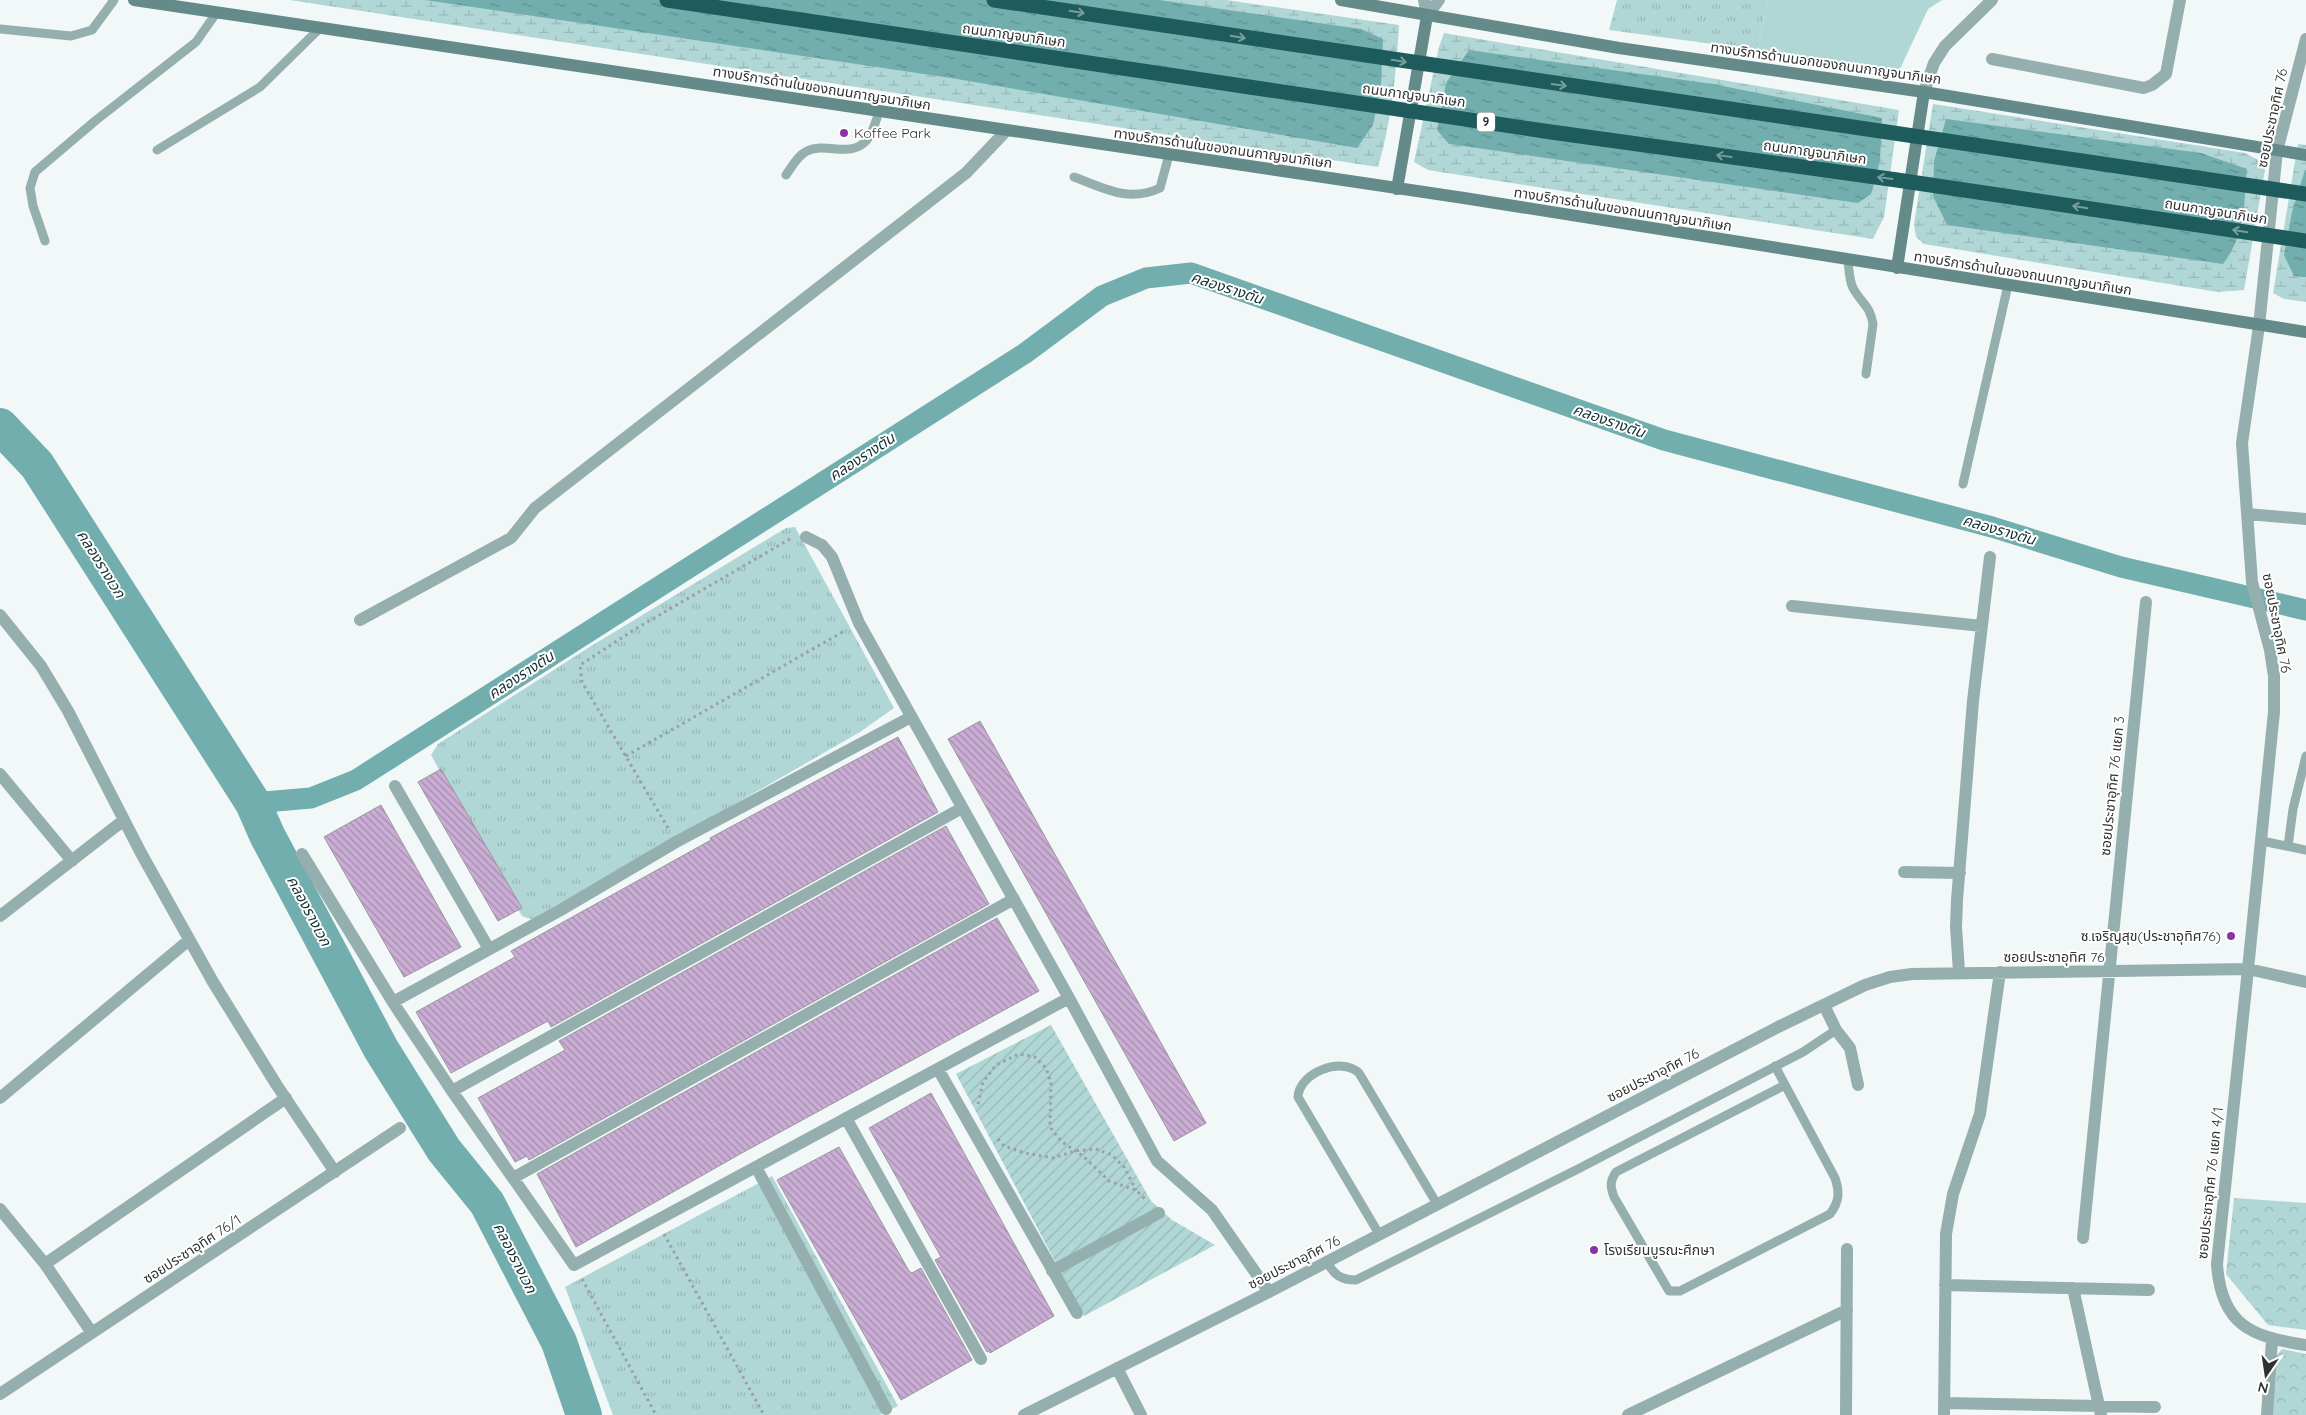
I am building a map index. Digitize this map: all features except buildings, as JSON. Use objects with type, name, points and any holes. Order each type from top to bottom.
[{"type":"highway","name":"ถนนกาญจนาภิเษก","points":[[667,0],[1551,132],[1897,180],[2306,241]]},
{"type":"highway","points":[[994,0],[2306,194]]},
{"type":"main road","name":"ทางบริการด้านในของถนนกาญจนาภิเษก","points":[[134,0],[1397,189],[2306,332]]},
{"type":"main road","name":"ทางบริการด้านนอกของถนนกาญจนาภิเษก","points":[[1341,0],[1628,49],[1924,92],[2306,155]]},
{"type":"main road","points":[[1397,189],[1427,16]]},
{"type":"main road","points":[[1897,268],[1924,92]]},
{"type":"street","points":[[1424,0],[1427,16]]},
{"type":"street","points":[[1427,16],[1439,0]]},
{"type":"street","points":[[1924,92],[1934,64],[1945,46],[1992,0]]},
{"type":"street","points":[[1992,59],[2144,88],[2152,86],[2166,74],[2180,0]]},
{"type":"street","name":"ซอยประชาอุทิศ 76","points":[[1024,1415],[1327,1262],[1778,1027],[1865,985],[1890,977],[1959,972],[2109,972],[2248,969],[2274,712],[2274,676],[2264,625],[2252,582],[2242,443],[2259,326],[2277,151],[2306,39]]},
{"type":"street","points":[[360,620],[511,538],[535,508],[966,174],[1006,131]]},
{"type":"street","points":[[2247,514],[2306,519]]},
{"type":"street","points":[[806,537],[822,545],[832,557],[859,623],[1069,998],[1157,1161],[1212,1210],[1268,1292]]},
{"type":"street","points":[[1959,972],[1956,917],[1973,701],[1990,557]]},
{"type":"street","name":"ซอยประชาอุทิศ 76 แยก 3","points":[[2083,1238],[2146,602]]},
{"type":"street","points":[[1792,606],[1982,626]]},
{"type":"street","points":[[0,614],[41,666],[68,711],[124,820],[213,982],[286,1098],[336,1172]]},
{"type":"street","points":[[393,1002],[559,911],[676,842],[911,717]]},
{"type":"street","points":[[0,774],[72,861]]},
{"type":"street","points":[[395,786],[489,949]]},
{"type":"street","points":[[452,1091],[962,808]]},
{"type":"street","points":[[0,916],[124,820]]},
{"type":"street","points":[[302,854],[393,1002],[452,1091],[574,1265],[1069,998]]},
{"type":"street","points":[[1904,872],[1960,873]]},
{"type":"street","points":[[514,1178],[1014,899]]},
{"type":"street","points":[[0,1098],[190,940]]},
{"type":"street","points":[[2248,969],[2306,982]]},
{"type":"street","name":"ซอยประชาอุทิศ 76 แยก 4/1","points":[[2248,969],[2217,1264],[2218,1286],[2223,1301],[2233,1315],[2251,1332],[2272,1340],[2306,1345]]},
{"type":"street","points":[[2000,972],[1983,1099],[1973,1138],[1953,1194],[1946,1234],[1944,1409],[2101,1411],[2155,1407]]},
{"type":"street","points":[[1824,1006],[1836,1030],[1850,1048],[1858,1085]]},
{"type":"street","points":[[938,1069],[1077,1313]]},
{"type":"street","points":[[45,1264],[286,1098]]},
{"type":"street","points":[[846,1118],[981,1359]]},
{"type":"street","name":"ซอยประชาอุทิศ 76/1","points":[[0,1394],[400,1128]]},
{"type":"street","points":[[756,1167],[886,1409]]},
{"type":"street","points":[[0,1209],[45,1264],[92,1333]]},
{"type":"street","points":[[1052,1271],[1159,1213]]},
{"type":"street","points":[[1846,1415],[1847,1250]]},
{"type":"street","points":[[1945,1285],[2149,1290]]},
{"type":"street","points":[[2073,1288],[2101,1411]]},
{"type":"street","points":[[1628,1415],[1847,1310]]},
{"type":"street","points":[[2267,1415],[2272,1340]]},
{"type":"street","points":[[1117,1368],[1141,1415]]},
{"type":"lane","points":[[0,29],[71,36],[92,30],[114,0]]},
{"type":"lane","points":[[45,241],[33,206],[30,188],[35,172],[95,121],[196,42],[217,12]]},
{"type":"lane","points":[[157,150],[260,86],[320,28]]},
{"type":"lane","points":[[786,175],[799,157],[808,151],[825,148],[854,150],[868,140],[879,112]]},
{"type":"lane","points":[[1074,177],[1127,196],[1148,194],[1160,188],[1168,155]]},
{"type":"lane","points":[[1848,260],[1852,287],[1869,308],[1872,316],[1873,324],[1866,374]]},
{"type":"lane","points":[[1963,484],[2008,285]]},
{"type":"lane","points":[[2288,846],[2296,792],[2306,756]]},
{"type":"lane","points":[[2262,841],[2306,850]]},
{"type":"lane","points":[[1327,1262],[1332,1271],[1339,1277],[1345,1280],[1356,1280],[1578,1169],[1803,1052],[1836,1030]]},
{"type":"lane","points":[[1379,1234],[1298,1097],[1298,1088],[1305,1079],[1332,1067],[1344,1066],[1353,1068],[1359,1073],[1437,1204]]},
{"type":"lane","points":[[1775,1066],[1835,1178],[1839,1190],[1837,1205],[1830,1214],[1680,1291],[1669,1291],[1614,1197],[1610,1188],[1611,1179],[1616,1172],[1785,1085]]},
{"type":"path","points":[[676,842],[582,682],[580,665],[637,628],[794,538],[806,537]]},
{"type":"path","points":[[626,756],[859,623]]},
{"type":"path","points":[[981,1113],[977,1106],[983,1082],[996,1065],[1019,1054],[1036,1057],[1046,1068],[1051,1082],[1050,1127],[1060,1142],[1074,1151],[1109,1181],[1136,1190]]},
{"type":"path","points":[[993,1133],[1004,1146],[1025,1153],[1053,1158],[1074,1151],[1096,1149],[1112,1155],[1124,1167],[1136,1190],[1159,1213]]},
{"type":"path","points":[[657,1220],[764,1415]]},
{"type":"path","points":[[574,1265],[656,1415]]},
{"type":"green space","points":[[290,0],[1226,0],[1399,25],[1393,96],[1378,167]]},
{"type":"green space","points":[[1617,0],[1768,0],[1757,50],[1609,30]]},
{"type":"green space","points":[[1768,0],[1942,0],[1928,9],[1899,71],[1757,50]]},
{"type":"green space","points":[[1444,33],[1899,110],[1884,217],[1873,239],[1428,170],[1414,162],[1439,47]]},
{"type":"green space","points":[[1933,104],[2245,153],[2266,164],[2244,290],[2218,292],[1924,244],[1916,237],[1914,224]]},
{"type":"green space","points":[[2298,144],[2306,145],[2306,302],[2284,299],[2273,293]]},
{"type":"green space","points":[[795,527],[894,708],[860,732],[534,920],[522,916],[431,755],[438,744],[588,648],[786,528]]},
{"type":"green space","points":[[1051,1025],[1151,1201],[1172,1220],[1215,1245],[1084,1316],[956,1074]]},
{"type":"green space","points":[[772,1176],[898,1406],[880,1415],[613,1415],[565,1287]]},
{"type":"green space","points":[[2234,1198],[2306,1203],[2306,1330],[2268,1325],[2226,1274]]},
{"type":"green space","points":[[2282,1349],[2306,1354],[2306,1415],[2272,1415],[2275,1358]]},
{"type":"water","points":[[425,0],[1159,0],[1361,29],[1383,39],[1381,85],[1373,125],[1357,148],[951,78]]},
{"type":"water","points":[[1469,50],[1713,84],[1882,118],[1880,161],[1871,194],[1858,203],[1449,144],[1437,130],[1446,83]]},
{"type":"water","points":[[1946,119],[2201,153],[2247,169],[2244,207],[2236,242],[2223,264],[1947,225],[1933,196],[1934,161]]},
{"type":"water","points":[[2305,170],[2306,277],[2294,276],[2284,255],[2292,212]]},
{"type":"waterway","name":"คลองรางตัน","points":[[253,803],[311,798],[356,780],[1024,354],[1102,296],[1146,278],[1191,273],[1664,440],[1992,527],[2121,567],[2306,610]]},
{"type":"waterway","name":"คลองรางเวก","points":[[0,426],[37,465],[253,803],[267,835],[381,1049],[444,1150],[487,1203],[559,1342],[584,1415]]},
{"type":"place","name":"Koffee Park","points":[[844,133]]},
{"type":"place","name":"ซ.เจริญสุข(ประชาอุทิศ76)","points":[[2231,936]]},
{"type":"place","name":"โรงเรียนบูรณะศึกษา","points":[[1594,1250]]}]
